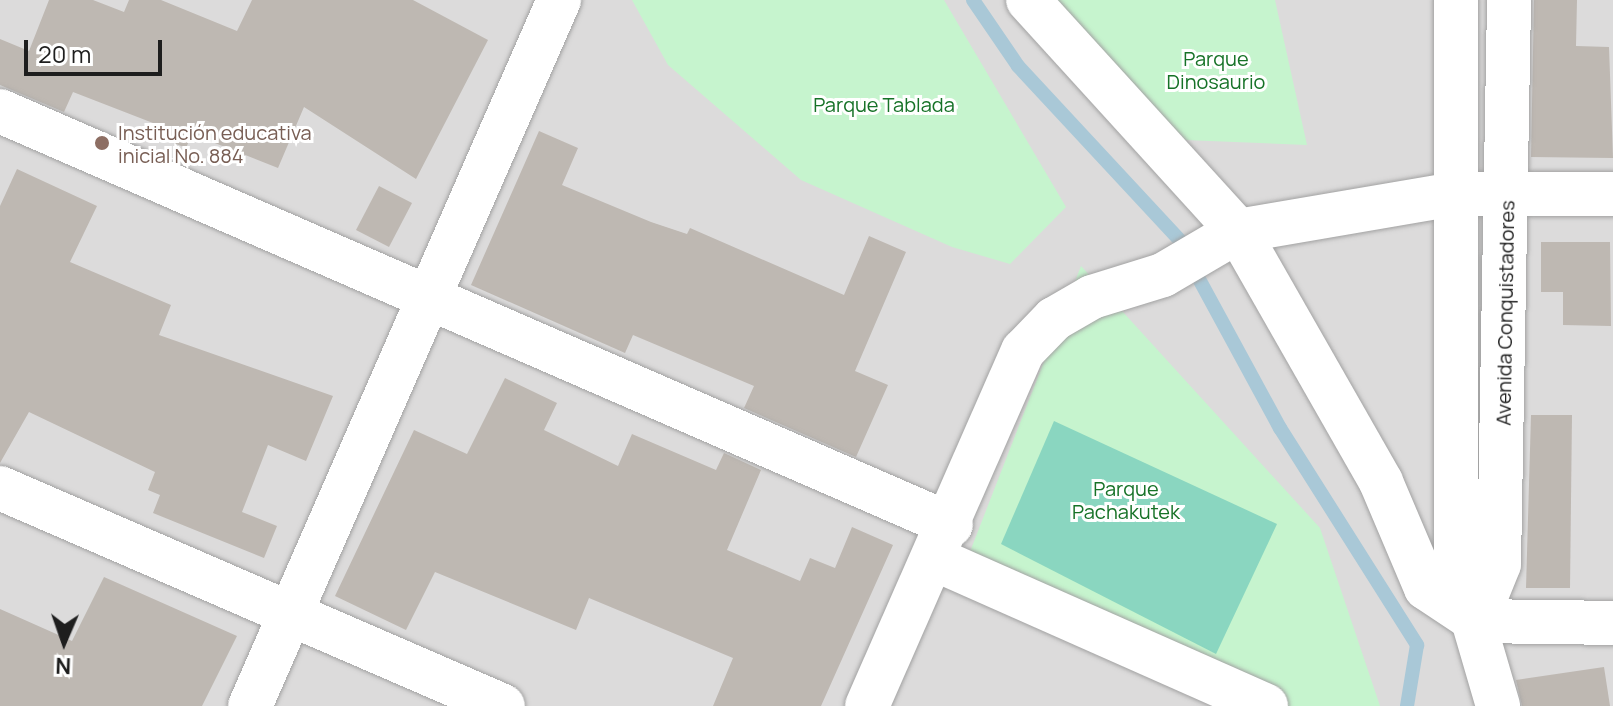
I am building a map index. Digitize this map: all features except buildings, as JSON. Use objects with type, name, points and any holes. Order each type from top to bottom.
[{"type":"street","points":[[250,706],[430,302],[559,0]]},
{"type":"street","points":[[1028,0],[1238,231],[1381,482],[1426,588],[1476,621],[1613,623]]},
{"type":"street","points":[[1456,0],[1456,562],[1476,621],[1498,706]]},
{"type":"street","name":"Avenida Conquistadores","points":[[1476,621],[1499,564],[1509,0]]},
{"type":"street","points":[[0,111],[430,302],[943,542],[1266,706]]},
{"type":"street","points":[[867,706],[943,542],[1023,351],[1044,330],[1092,297],[1163,275],[1238,231],[1454,194],[1613,194]]},
{"type":"street","points":[[0,488],[293,610],[503,706]]},
{"type":"shaded area","points":[[0,0],[1613,0],[1613,706],[0,706]]},
{"type":"green space","name":"Parque Tablada","points":[[632,0],[944,0],[1066,207],[1010,264],[952,247],[801,180],[668,65]]},
{"type":"green space","name":"Parque Dinosaurio","points":[[1009,0],[1275,0],[1307,145],[1160,139]]},
{"type":"green space","name":"Parque Pachakutek","points":[[1081,266],[1320,528],[1380,706],[1263,706],[966,562]]},
{"type":"green space","points":[[1054,421],[1277,524],[1216,654],[1001,544]]},
{"type":"waterway","points":[[973,0],[1018,66],[1187,248]]},
{"type":"waterway","points":[[1199,279],[1280,428],[1417,645],[1407,706]]},
{"type":"place","name":"Institución educativa inicial No. 884","points":[[102,143]]}]
